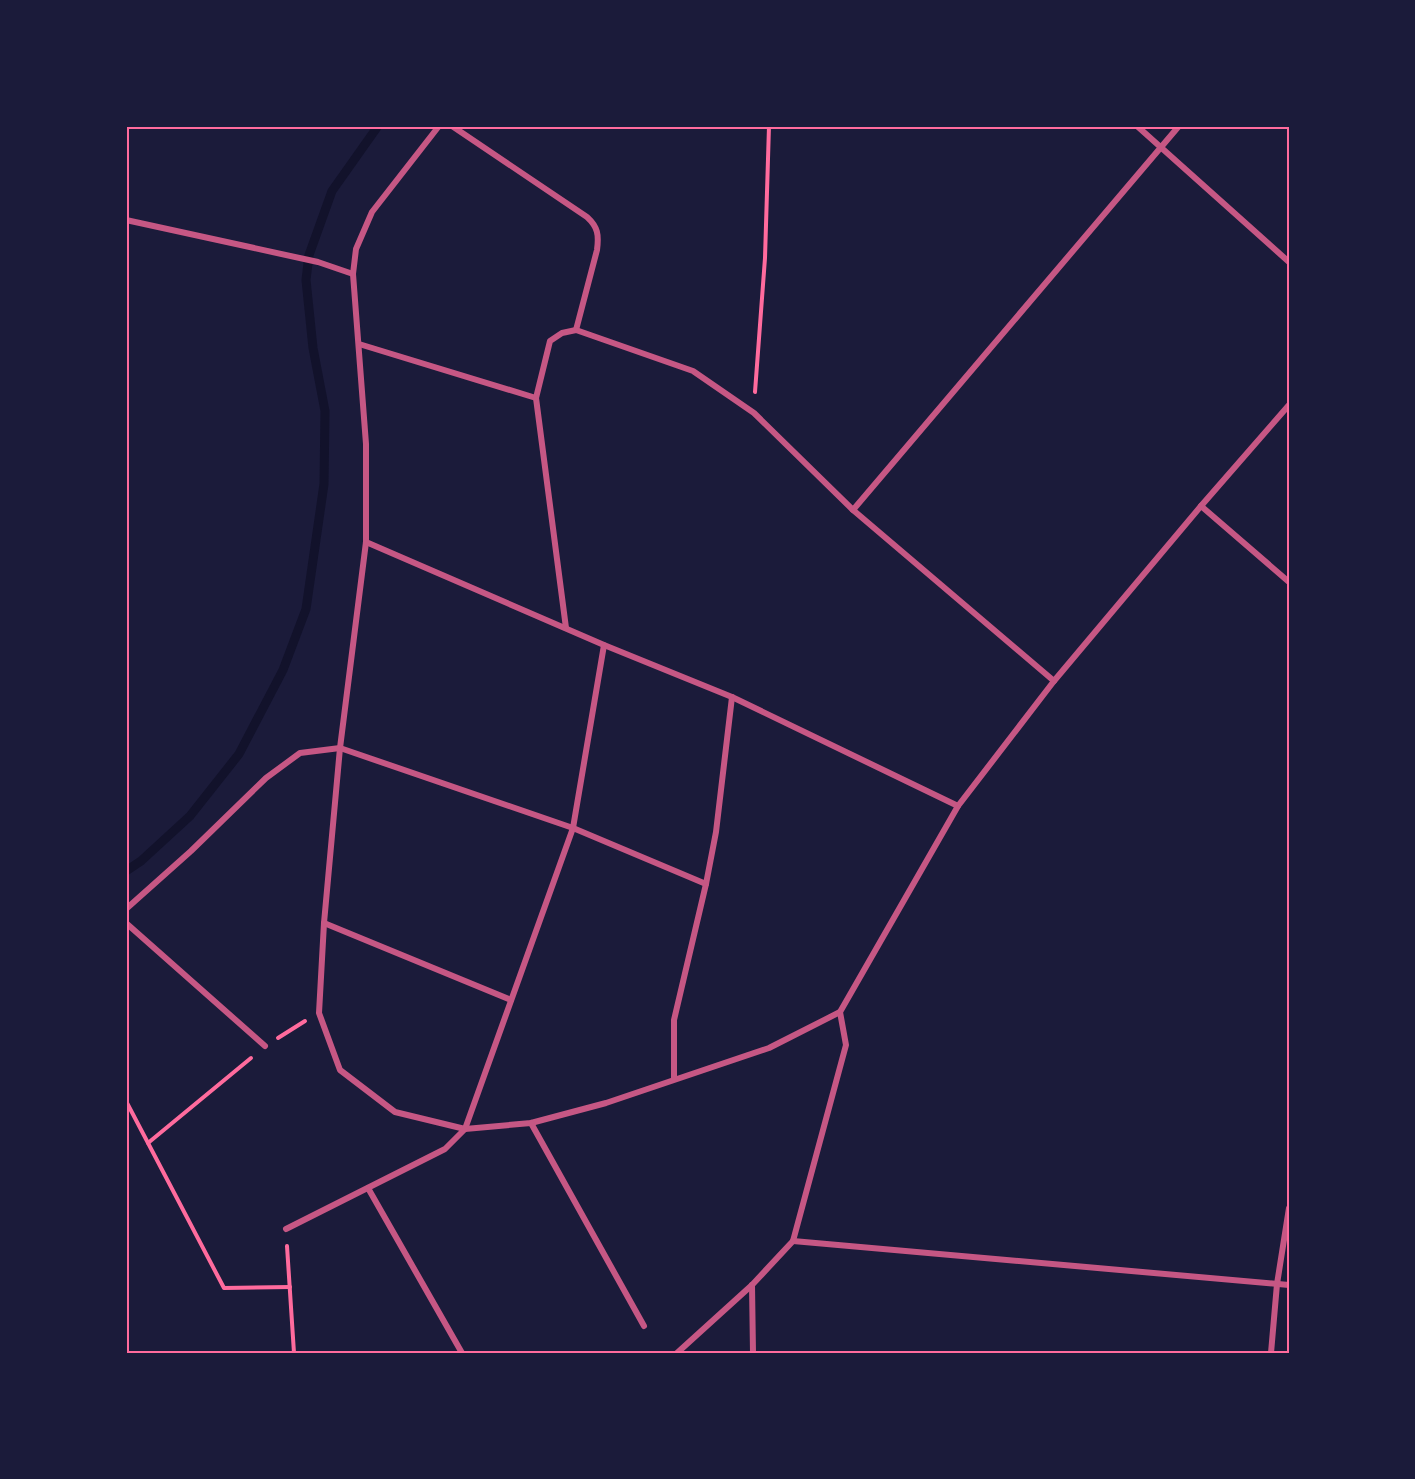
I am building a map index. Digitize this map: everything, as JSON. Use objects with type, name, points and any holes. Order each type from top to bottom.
[{"type":"street","points":[[439,126],[372,212],[356,249],[353,274],[366,444],[366,542],[340,748],[324,923],[319,1013],[340,1070],[395,1112],[465,1129],[531,1123],[606,1103],[769,1048],[840,1012],[958,806],[1054,681],[1200,506],[1289,405]]},
{"type":"street","points":[[452,126],[597,226],[597,250],[576,330]]},
{"type":"street","points":[[1137,126],[1289,262]]},
{"type":"street","points":[[853,510],[1179,126]]},
{"type":"street","points":[[126,220],[318,262],[353,274]]},
{"type":"street","points":[[566,628],[536,398],[550,341],[561,333],[576,330],[693,371],[754,413],[853,510],[1054,681]]},
{"type":"street","points":[[359,344],[536,398]]},
{"type":"street","points":[[1200,506],[1289,582]]},
{"type":"street","points":[[366,542],[604,645],[732,697],[958,806]]},
{"type":"street","points":[[286,1229],[444,1149],[465,1129],[573,828],[604,645]]},
{"type":"street","points":[[674,1079],[674,1020],[716,832],[732,697]]},
{"type":"street","points":[[126,909],[191,851],[266,778],[300,753],[340,748],[573,828],[706,884]]},
{"type":"street","points":[[126,922],[265,1046]]},
{"type":"street","points":[[324,923],[511,1000]]},
{"type":"street","points":[[677,1353],[752,1285],[793,1241],[846,1045],[840,1012]]},
{"type":"street","points":[[531,1123],[644,1326]]},
{"type":"street","points":[[368,1188],[462,1353]]},
{"type":"street","points":[[1271,1353],[1277,1284],[1289,1208]]},
{"type":"street","points":[[793,1241],[1289,1286]]},
{"type":"street","points":[[752,1285],[753,1353]]},
{"type":"path","points":[[754,413],[765,258],[769,126]]},
{"type":"path","points":[[148,1143],[265,1046],[319,1013]]},
{"type":"path","points":[[126,1101],[225,1288],[290,1287]]},
{"type":"path","points":[[286,1229],[294,1353]]},
{"type":"waterway","points":[[126,871],[141,861],[190,816],[239,754],[283,670],[306,609],[324,484],[325,411],[313,348],[306,280],[309,255],[332,191],[378,126]]}]
